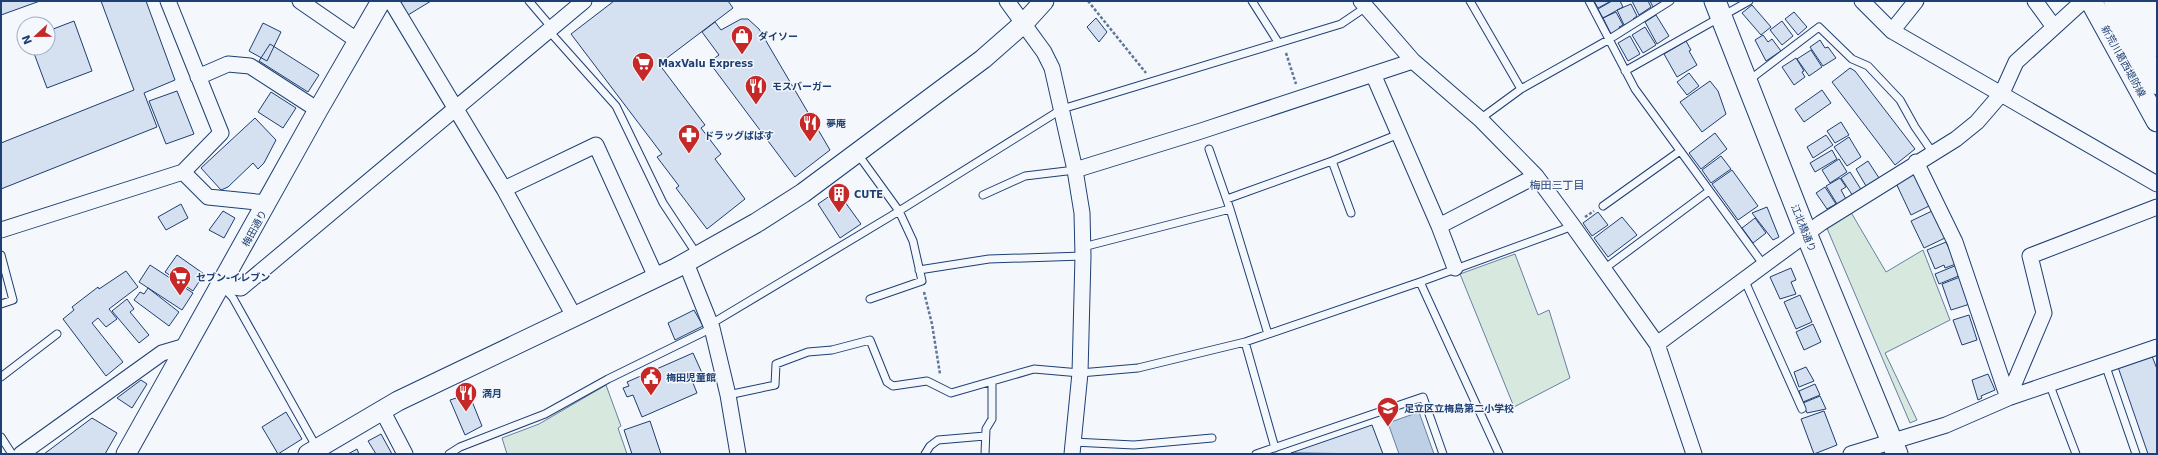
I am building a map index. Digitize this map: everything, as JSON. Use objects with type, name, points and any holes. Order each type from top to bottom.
[{"type":"highway","points":[[2115,1],[2157,83]]},
{"type":"highway","points":[[2149,1],[2157,16]]},
{"type":"main road","name":"新荒川葛西堤防線","points":[[2091,1],[2157,121]]},
{"type":"main road","points":[[2133,1],[2157,46]]},
{"type":"main road","name":"江北橋通り","points":[[1718,9],[1806,233],[1894,448]]},
{"type":"street","points":[[1,230],[183,172],[221,133],[169,1]]},
{"type":"street","points":[[300,1],[358,41]]},
{"type":"street","name":"梅田通り","points":[[126,454],[318,110],[381,1]]},
{"type":"street","points":[[391,1],[456,107],[575,318]]},
{"type":"street","points":[[221,285],[241,288],[584,1]]},
{"type":"street","points":[[1007,1],[1044,52],[1052,68],[1075,170],[1082,213],[1083,252],[1080,373],[1072,448]]},
{"type":"street","points":[[313,451],[382,410],[575,318],[692,259],[756,223],[803,193],[983,58],[1024,23],[1044,1]]},
{"type":"street","points":[[1862,1],[1892,31],[2002,93],[2157,184]]},
{"type":"street","points":[[1892,31],[1916,1]]},
{"type":"street","points":[[2035,1],[2054,26]]},
{"type":"street","points":[[1656,344],[1806,233],[1916,162],[1956,139],[1977,122],[2002,93],[2016,62],[2083,1]]},
{"type":"street","points":[[1363,4],[1413,60],[1480,119],[1536,176],[1573,226],[1656,344],[1694,454]]},
{"type":"street","points":[[1075,170],[1301,98],[1413,60]]},
{"type":"street","points":[[198,77],[228,64],[250,66],[318,110]]},
{"type":"street","points":[[1373,74],[1439,226],[1455,268]]},
{"type":"street","points":[[504,190],[596,145],[656,277]]},
{"type":"street","points":[[1916,162],[1955,242],[2008,398]]},
{"type":"street","points":[[183,172],[208,197],[267,203]]},
{"type":"street","points":[[1439,226],[1536,176]]},
{"type":"street","points":[[2008,398],[2044,312],[2030,256],[2157,207]]},
{"type":"street","points":[[692,259],[712,326],[728,395],[738,454]]},
{"type":"street","points":[[21,454],[162,353],[186,346]]},
{"type":"street","points":[[1851,454],[1894,448],[2008,398],[2104,363],[2157,347]]},
{"type":"street","points":[[382,410],[405,454]]},
{"type":"lane","points":[[529,1],[616,106],[692,259]]},
{"type":"lane","points":[[1252,1],[1280,42]]},
{"type":"lane","points":[[1470,1],[1521,88]]},
{"type":"lane","points":[[1589,1],[1608,40],[1635,89],[1763,264]]},
{"type":"lane","points":[[1480,119],[1521,88],[1608,40],[1670,1]]},
{"type":"lane","points":[[1625,71],[1718,9],[1749,1]]},
{"type":"lane","points":[[449,454],[460,447],[545,414],[608,379],[712,326],[1062,109],[1341,24],[1363,4]]},
{"type":"lane","points":[[1747,82],[1818,27],[1852,59],[1868,66],[1900,100],[1932,153]]},
{"type":"lane","points":[[1227,199],[1332,161],[1399,134]]},
{"type":"lane","points":[[1209,149],[1227,199],[1268,334]]},
{"type":"lane","points":[[1603,206],[1680,151]]},
{"type":"lane","points":[[857,152],[899,211],[913,241],[922,281],[870,299]]},
{"type":"lane","points":[[1332,161],[1351,213]]},
{"type":"lane","points":[[983,195],[1025,176],[1075,170]]},
{"type":"lane","points":[[1604,269],[1709,191]]},
{"type":"lane","points":[[919,270],[989,259],[1083,252],[1230,209]]},
{"type":"lane","points":[[728,395],[775,385],[776,364],[808,352],[832,350],[870,340],[887,382],[893,386],[927,381],[951,393],[992,383],[1034,369],[1080,373],[1138,368],[1245,342],[1420,282],[1573,226]]},
{"type":"lane","points":[[1,255],[13,300],[1,304]]},
{"type":"lane","points":[[1744,279],[1802,409]]},
{"type":"lane","points":[[1420,282],[1499,454]]},
{"type":"lane","points":[[221,285],[233,298],[313,451]]},
{"type":"lane","points":[[1,377],[57,334]]},
{"type":"lane","points":[[1245,342],[1275,448]]},
{"type":"lane","points":[[2104,363],[2136,454]]},
{"type":"lane","points":[[985,454],[986,429],[992,419],[992,383]]},
{"type":"lane","points":[[2048,383],[2076,454]]},
{"type":"lane","points":[[1256,454],[1423,397],[1443,454]]},
{"type":"lane","points":[[925,454],[930,446],[938,440],[985,436]]},
{"type":"lane","points":[[1,437],[12,454]]},
{"type":"lane","points":[[1072,448],[1134,445],[1212,438]]},
{"type":"path","points":[[1088,1],[1152,81]]},
{"type":"path","points":[[1280,42],[1301,98]]},
{"type":"path","points":[[1573,226],[1603,206]]},
{"type":"path","points":[[922,281],[932,324],[942,388]]},
{"type":"shaded area","points":[[1849,209],[1886,272],[1923,250],[1950,320],[1885,353],[1917,420],[1910,423],[1826,226]]},
{"type":"shaded area","points":[[1515,254],[1538,315],[1549,310],[1570,378],[1514,407],[1460,274]]},
{"type":"shaded area","points":[[606,385],[621,426],[618,428],[627,454],[507,454],[502,438],[539,424]]},
{"type":"water","points":[[1419,412],[1434,454],[1399,454],[1388,423]]},
{"type":"building","points":[[1,1],[40,1],[1,15]]},
{"type":"building","points":[[101,1],[146,1],[175,80],[144,93],[157,127],[1,189],[1,143],[134,90]]},
{"type":"building","points":[[402,1],[431,1],[408,15],[400,7]]},
{"type":"building","points":[[614,1],[728,1],[733,8],[659,64],[705,125],[701,128],[721,154],[715,159],[745,199],[707,229],[676,188],[679,186],[657,157],[662,154],[571,34]]},
{"type":"building","points":[[1594,1],[1611,1],[1598,8]]},
{"type":"building","points":[[1612,1],[1620,1],[1623,7],[1603,18],[1598,9]]},
{"type":"building","points":[[1632,1],[1648,1],[1651,7],[1639,15]]},
{"type":"building","points":[[1650,1],[1662,1],[1662,2],[1653,7]]},
{"type":"building","points":[[1631,4],[1637,16],[1633,19],[1634,21],[1624,25],[1617,10]]},
{"type":"building","points":[[1752,5],[1771,27],[1761,35],[1742,13]]},
{"type":"building","points":[[1616,12],[1623,25],[1619,27],[1620,29],[1611,34],[1603,18]]},
{"type":"building","points":[[1794,12],[1807,27],[1798,35],[1785,19]]},
{"type":"building","points":[[1656,15],[1669,36],[1657,44],[1645,22]]},
{"type":"building","points":[[1096,18],[1107,32],[1099,42],[1087,27]]},
{"type":"building","points":[[741,19],[748,19],[759,29],[830,150],[795,177],[709,62],[719,55],[702,32],[715,22],[721,30]]},
{"type":"building","points":[[74,21],[92,71],[47,88],[35,56],[56,56],[56,28]]},
{"type":"building","points":[[1782,21],[1793,36],[1782,45],[1770,30]]},
{"type":"building","points":[[263,23],[281,32],[267,61],[249,51]]},
{"type":"building","points":[[1645,27],[1656,45],[1643,53],[1632,35]]},
{"type":"building","points":[[1763,35],[1768,42],[1772,39],[1781,51],[1766,61],[1755,40]]},
{"type":"building","points":[[1630,36],[1640,54],[1628,61],[1618,43]]},
{"type":"building","points":[[1820,40],[1825,48],[1828,47],[1836,58],[1823,66],[1810,47]]},
{"type":"building","points":[[1686,41],[1691,50],[1689,51],[1697,65],[1677,77],[1664,54]]},
{"type":"building","points":[[270,44],[319,75],[308,92],[259,61]]},
{"type":"building","points":[[1811,50],[1822,67],[1809,76],[1797,59]]},
{"type":"building","points":[[1796,58],[1804,71],[1802,72],[1805,77],[1794,85],[1782,67]]},
{"type":"building","points":[[1850,68],[1855,71],[1915,149],[1895,165],[1832,82]]},
{"type":"building","points":[[1689,73],[1699,86],[1687,95],[1677,82]]},
{"type":"building","points":[[1710,81],[1718,91],[1726,114],[1702,132],[1680,102]]},
{"type":"building","points":[[1822,90],[1831,103],[1804,122],[1795,109]]},
{"type":"building","points":[[177,91],[194,134],[166,144],[149,101]]},
{"type":"building","points":[[271,92],[296,108],[283,128],[258,112]]},
{"type":"building","points":[[255,118],[276,140],[264,163],[258,169],[253,163],[228,187],[221,190],[201,168]]},
{"type":"building","points":[[1841,122],[1849,135],[1835,143],[1827,131]]},
{"type":"building","points":[[1715,133],[1727,149],[1701,169],[1689,153]]},
{"type":"building","points":[[1826,135],[1833,145],[1813,158],[1807,147]]},
{"type":"building","points":[[1849,137],[1861,157],[1847,166],[1834,147]]},
{"type":"building","points":[[1832,150],[1837,159],[1815,172],[1810,163]]},
{"type":"building","points":[[1721,156],[1731,169],[1711,183],[1702,170]]},
{"type":"building","points":[[1839,159],[1847,172],[1830,183],[1822,170]]},
{"type":"building","points":[[1868,161],[1879,178],[1866,186],[1856,169]]},
{"type":"building","points":[[1732,170],[1758,206],[1738,220],[1712,184]]},
{"type":"building","points":[[1914,171],[1931,205],[1911,215],[1895,181]]},
{"type":"building","points":[[1850,172],[1862,191],[1853,196],[1841,178]]},
{"type":"building","points":[[1840,178],[1846,187],[1841,190],[1846,199],[1837,204],[1826,186]]},
{"type":"building","points":[[1825,187],[1836,204],[1827,209],[1816,193]]},
{"type":"building","name":"CUTE","points":[[837,191],[861,224],[840,238],[818,204]]},
{"type":"building","points":[[181,204],[188,218],[166,230],[158,217]]},
{"type":"building","points":[[1767,207],[1779,237],[1773,240],[1752,213]]},
{"type":"building","points":[[223,211],[235,218],[224,238],[209,230]]},
{"type":"building","points":[[1932,211],[1945,238],[1924,248],[1911,221]]},
{"type":"building","points":[[1598,212],[1608,225],[1592,236],[1583,223]]},
{"type":"building","points":[[1622,217],[1637,235],[1608,257],[1594,238]]},
{"type":"building","points":[[1755,218],[1766,233],[1753,243],[1742,228]]},
{"type":"building","points":[[1946,242],[1956,264],[1945,268],[1944,265],[1935,269],[1927,250]]},
{"type":"building","points":[[177,255],[204,274],[193,291],[165,272]]},
{"type":"building","points":[[150,265],[193,293],[182,310],[139,282]]},
{"type":"building","points":[[1957,265],[1961,275],[1939,284],[1935,274]]},
{"type":"building","points":[[1791,268],[1796,280],[1791,282],[1796,294],[1780,299],[1770,277]]},
{"type":"building","points":[[126,271],[138,287],[109,309],[117,319],[106,327],[98,318],[92,323],[123,362],[106,376],[63,319],[74,310],[72,307],[98,287],[99,289]]},
{"type":"building","points":[[1960,277],[1970,304],[1951,310],[1942,284]]},
{"type":"building","points":[[148,288],[179,312],[169,326],[134,300],[140,292],[144,294]]},
{"type":"building","points":[[1800,295],[1812,322],[1796,329],[1784,302]]},
{"type":"building","points":[[127,299],[134,309],[130,312],[149,335],[139,343],[112,311]]},
{"type":"building","points":[[694,310],[703,326],[675,340],[668,323]]},
{"type":"building","points":[[1969,315],[1977,340],[1962,345],[1953,320]]},
{"type":"building","points":[[1813,324],[1821,342],[1804,350],[1796,332]]},
{"type":"building","points":[[693,353],[702,373],[691,378],[697,393],[642,417],[633,395],[627,397],[623,388],[629,386],[627,382]]},
{"type":"building","points":[[2152,356],[2157,369],[2157,454],[2148,454],[2118,367]]},
{"type":"building","points":[[1806,367],[1814,381],[1799,387],[1794,372]]},
{"type":"building","points":[[1988,374],[1995,390],[1981,396],[1982,398],[1978,400],[1972,380]]},
{"type":"building","points":[[141,380],[147,384],[132,408],[117,398]]},
{"type":"building","points":[[1815,384],[1820,395],[1803,402],[1799,391]]},
{"type":"building","name":"満月","points":[[469,394],[482,426],[465,435],[450,400]]},
{"type":"building","points":[[1820,396],[1826,409],[1807,413],[1803,403]]},
{"type":"building","points":[[1824,411],[1837,445],[1814,454],[1801,419]]},
{"type":"building","points":[[286,412],[302,439],[278,454],[262,427]]},
{"type":"building","points":[[92,418],[117,433],[105,454],[44,454]]},
{"type":"building","points":[[650,421],[661,454],[632,454],[624,430]]},
{"type":"building","points":[[1372,425],[1383,454],[1291,453]]},
{"type":"building","points":[[381,434],[392,454],[376,454],[368,441]]},
{"type":"building","points":[[357,449],[359,454],[348,454]]},
{"type":"place","name":"ダイソー","points":[[742,56]]},
{"type":"place","name":"MaxValu Express","points":[[643,82]]},
{"type":"place","name":"モスバーガー","points":[[756,106]]},
{"type":"place","name":"夢庵","points":[[810,142]]},
{"type":"place","name":"ドラッグぱぱす","points":[[689,154]]},
{"type":"place","name":"CUTE","points":[[839,214]]},
{"type":"place","name":"セブン-イレブン","points":[[180,296]]},
{"type":"place","name":"梅田児童館","points":[[651,396]]},
{"type":"place","name":"満月","points":[[466,412]]},
{"type":"place","name":"足立区立梅島第二小学校","points":[[1388,428]]},
{"type":"district","name":"梅田三丁目","points":[[1557,185]]}]
